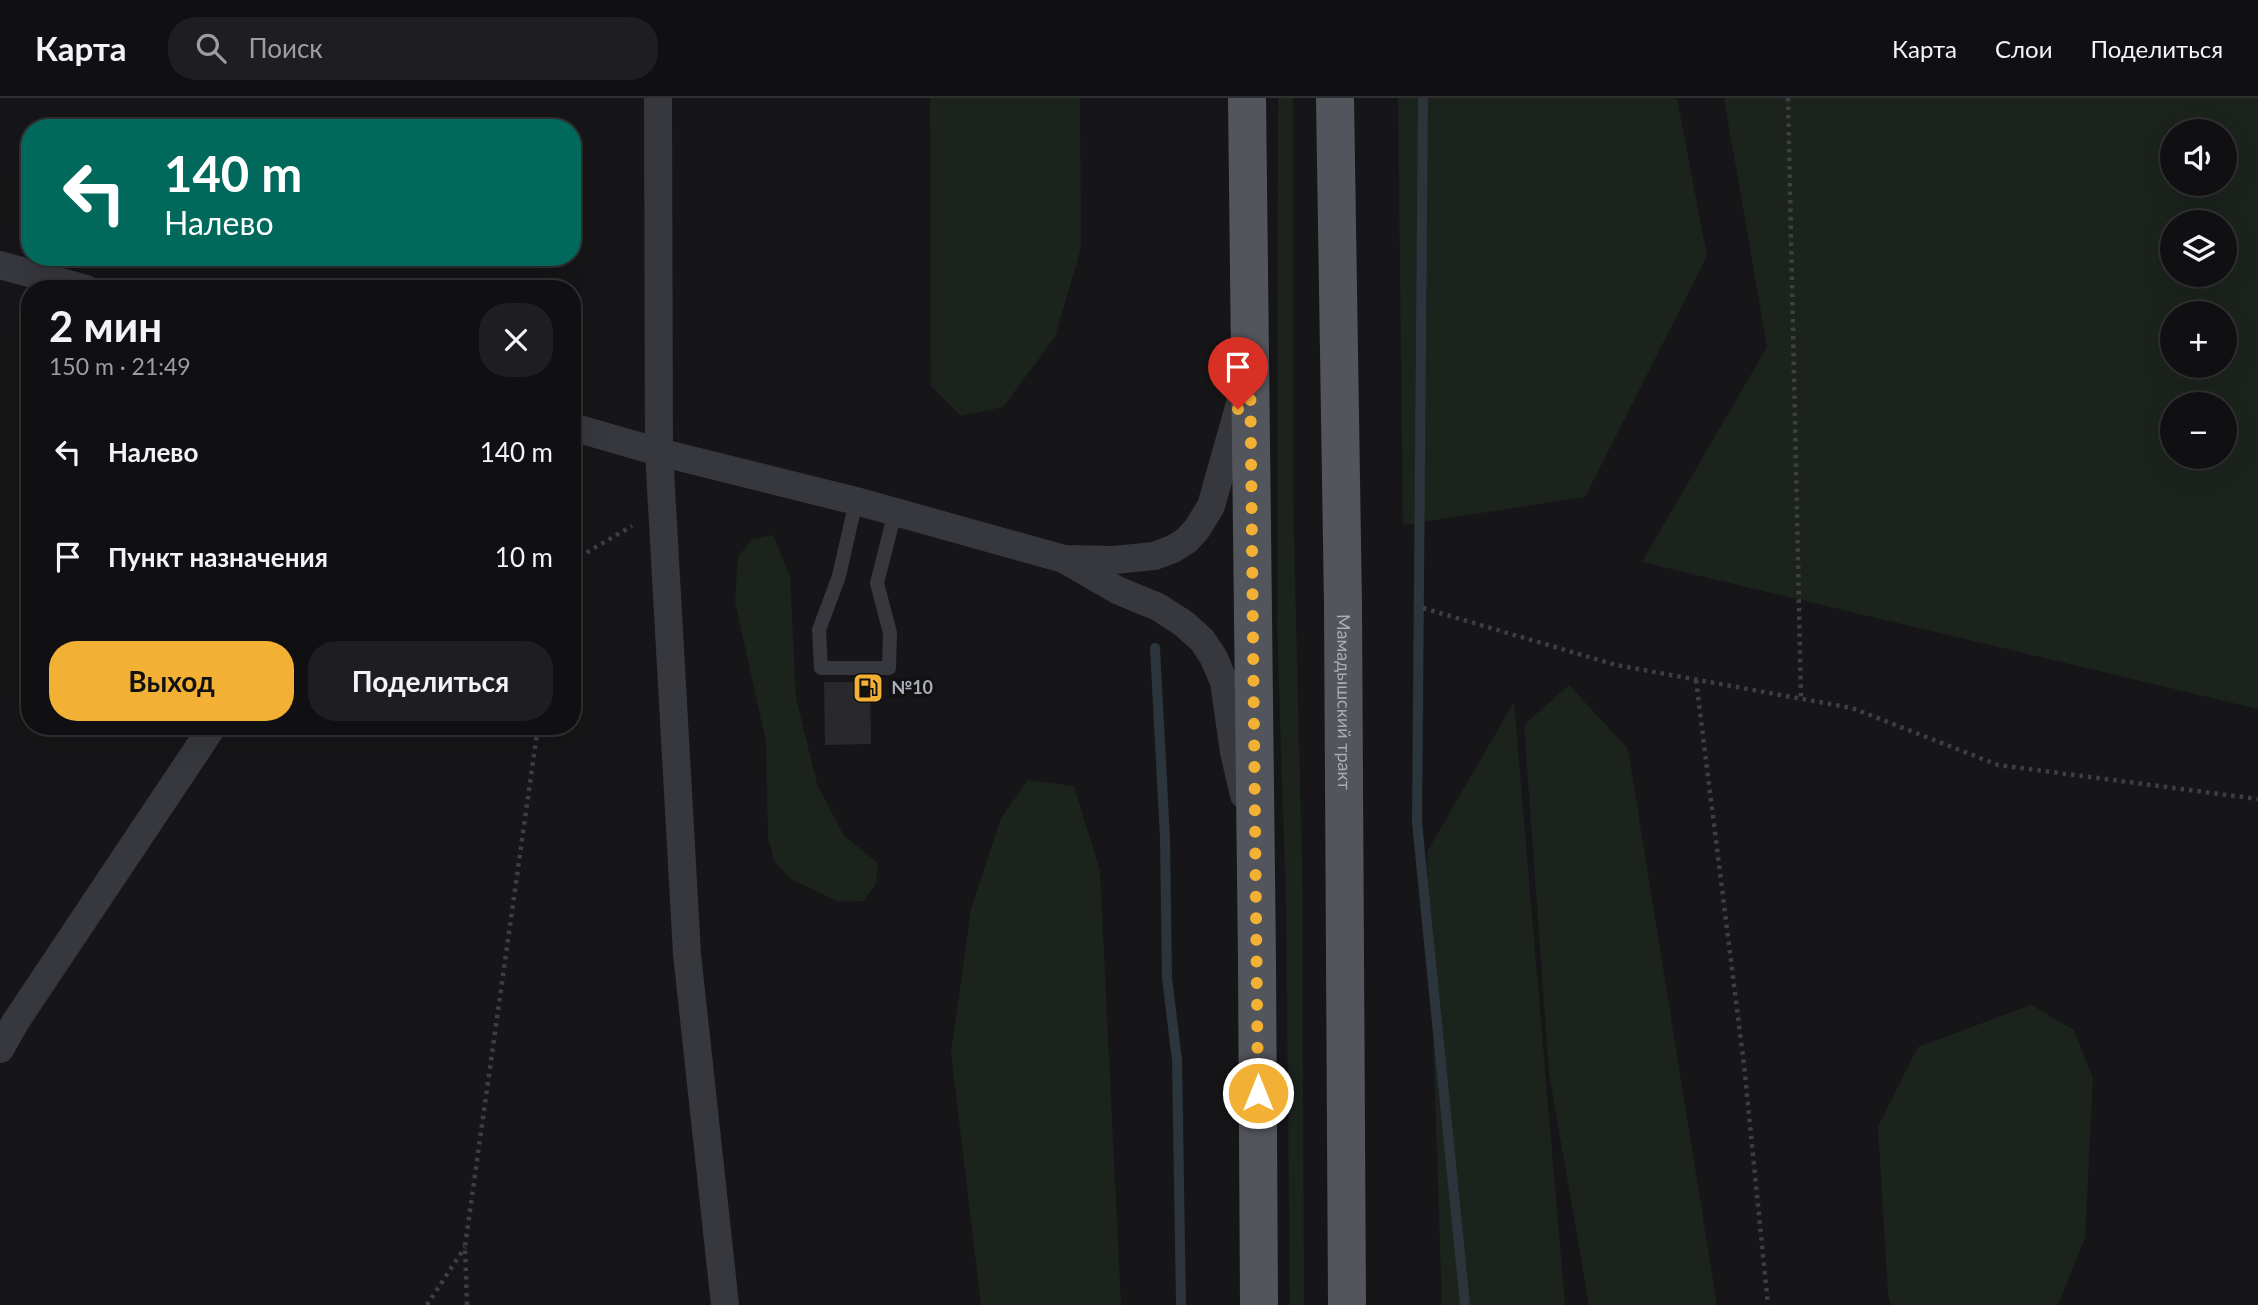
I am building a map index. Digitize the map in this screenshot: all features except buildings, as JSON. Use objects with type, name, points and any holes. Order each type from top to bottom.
[{"type":"main road","points":[[1247,98],[1259,1305]]},
{"type":"main road","name":"Мамадышский тракт","points":[[1335,98],[1343,606],[1346,1305]]},
{"type":"street","points":[[659,98],[659,452],[687,954],[725,1305]]},
{"type":"street","points":[[0,265],[54,280]]},
{"type":"street","points":[[581,429],[659,452],[856,501],[1064,559],[1114,560],[1154,556],[1173,549],[1197,529],[1211,506],[1217,489],[1250,362]]},
{"type":"street","points":[[1064,559],[1117,590],[1158,607],[1183,623],[1202,640],[1214,658],[1224,682],[1234,752],[1256,843]]},
{"type":"street","points":[[0,1049],[207,735]]},
{"type":"lane","points":[[856,501],[839,576],[819,630],[821,668],[889,668],[890,633],[877,583],[895,512]]},
{"type":"path","points":[[1788,98],[1801,699]]},
{"type":"path","points":[[581,556],[663,508]]},
{"type":"path","points":[[1423,608],[1616,665],[1852,708],[1998,765],[2258,799]]},
{"type":"path","points":[[1696,680],[1743,1052],[1768,1305]]},
{"type":"path","points":[[467,1305],[465,1246],[537,735]]},
{"type":"path","points":[[427,1305],[465,1246]]},
{"type":"shaded area","points":[[930,98],[1080,98],[1081,248],[1055,337],[1003,407],[961,416],[931,386]]},
{"type":"shaded area","points":[[1278,98],[1293,98],[1293,497],[1302,863],[1304,1305],[1290,1305],[1286,906],[1277,621]]},
{"type":"shaded area","points":[[1398,98],[1677,98],[1707,256],[1585,497],[1403,525]]},
{"type":"shaded area","points":[[1724,98],[2258,98],[2258,709],[1642,562],[1767,347]]},
{"type":"shaded area","points":[[773,535],[790,576],[796,698],[817,784],[844,836],[878,863],[876,884],[863,901],[839,902],[791,879],[774,861],[768,836],[766,742],[735,602],[738,557],[752,539]]},
{"type":"shaded area","points":[[1569,685],[1628,749],[1717,1305],[1589,1305],[1549,1073],[1524,725]]},
{"type":"shaded area","points":[[1514,702],[1565,1305],[1442,1305],[1427,852]]},
{"type":"shaded area","points":[[1028,780],[1074,786],[1100,871],[1121,1305],[981,1305],[951,1053],[971,909],[1001,818]]},
{"type":"shaded area","points":[[2031,1005],[2074,1030],[2093,1078],[2085,1238],[2058,1305],[1891,1305],[1888,1294],[1878,1127],[1918,1047]]},
{"type":"waterway","points":[[1423,98],[1417,822],[1465,1305]]},
{"type":"waterway","points":[[1155,648],[1165,838],[1167,978],[1177,1060],[1181,1305]]},
{"type":"place","name":"№10","points":[[868,688]]},
{"type":"route","points":[[1238,409],[1250,362],[1258,1093]]}]
